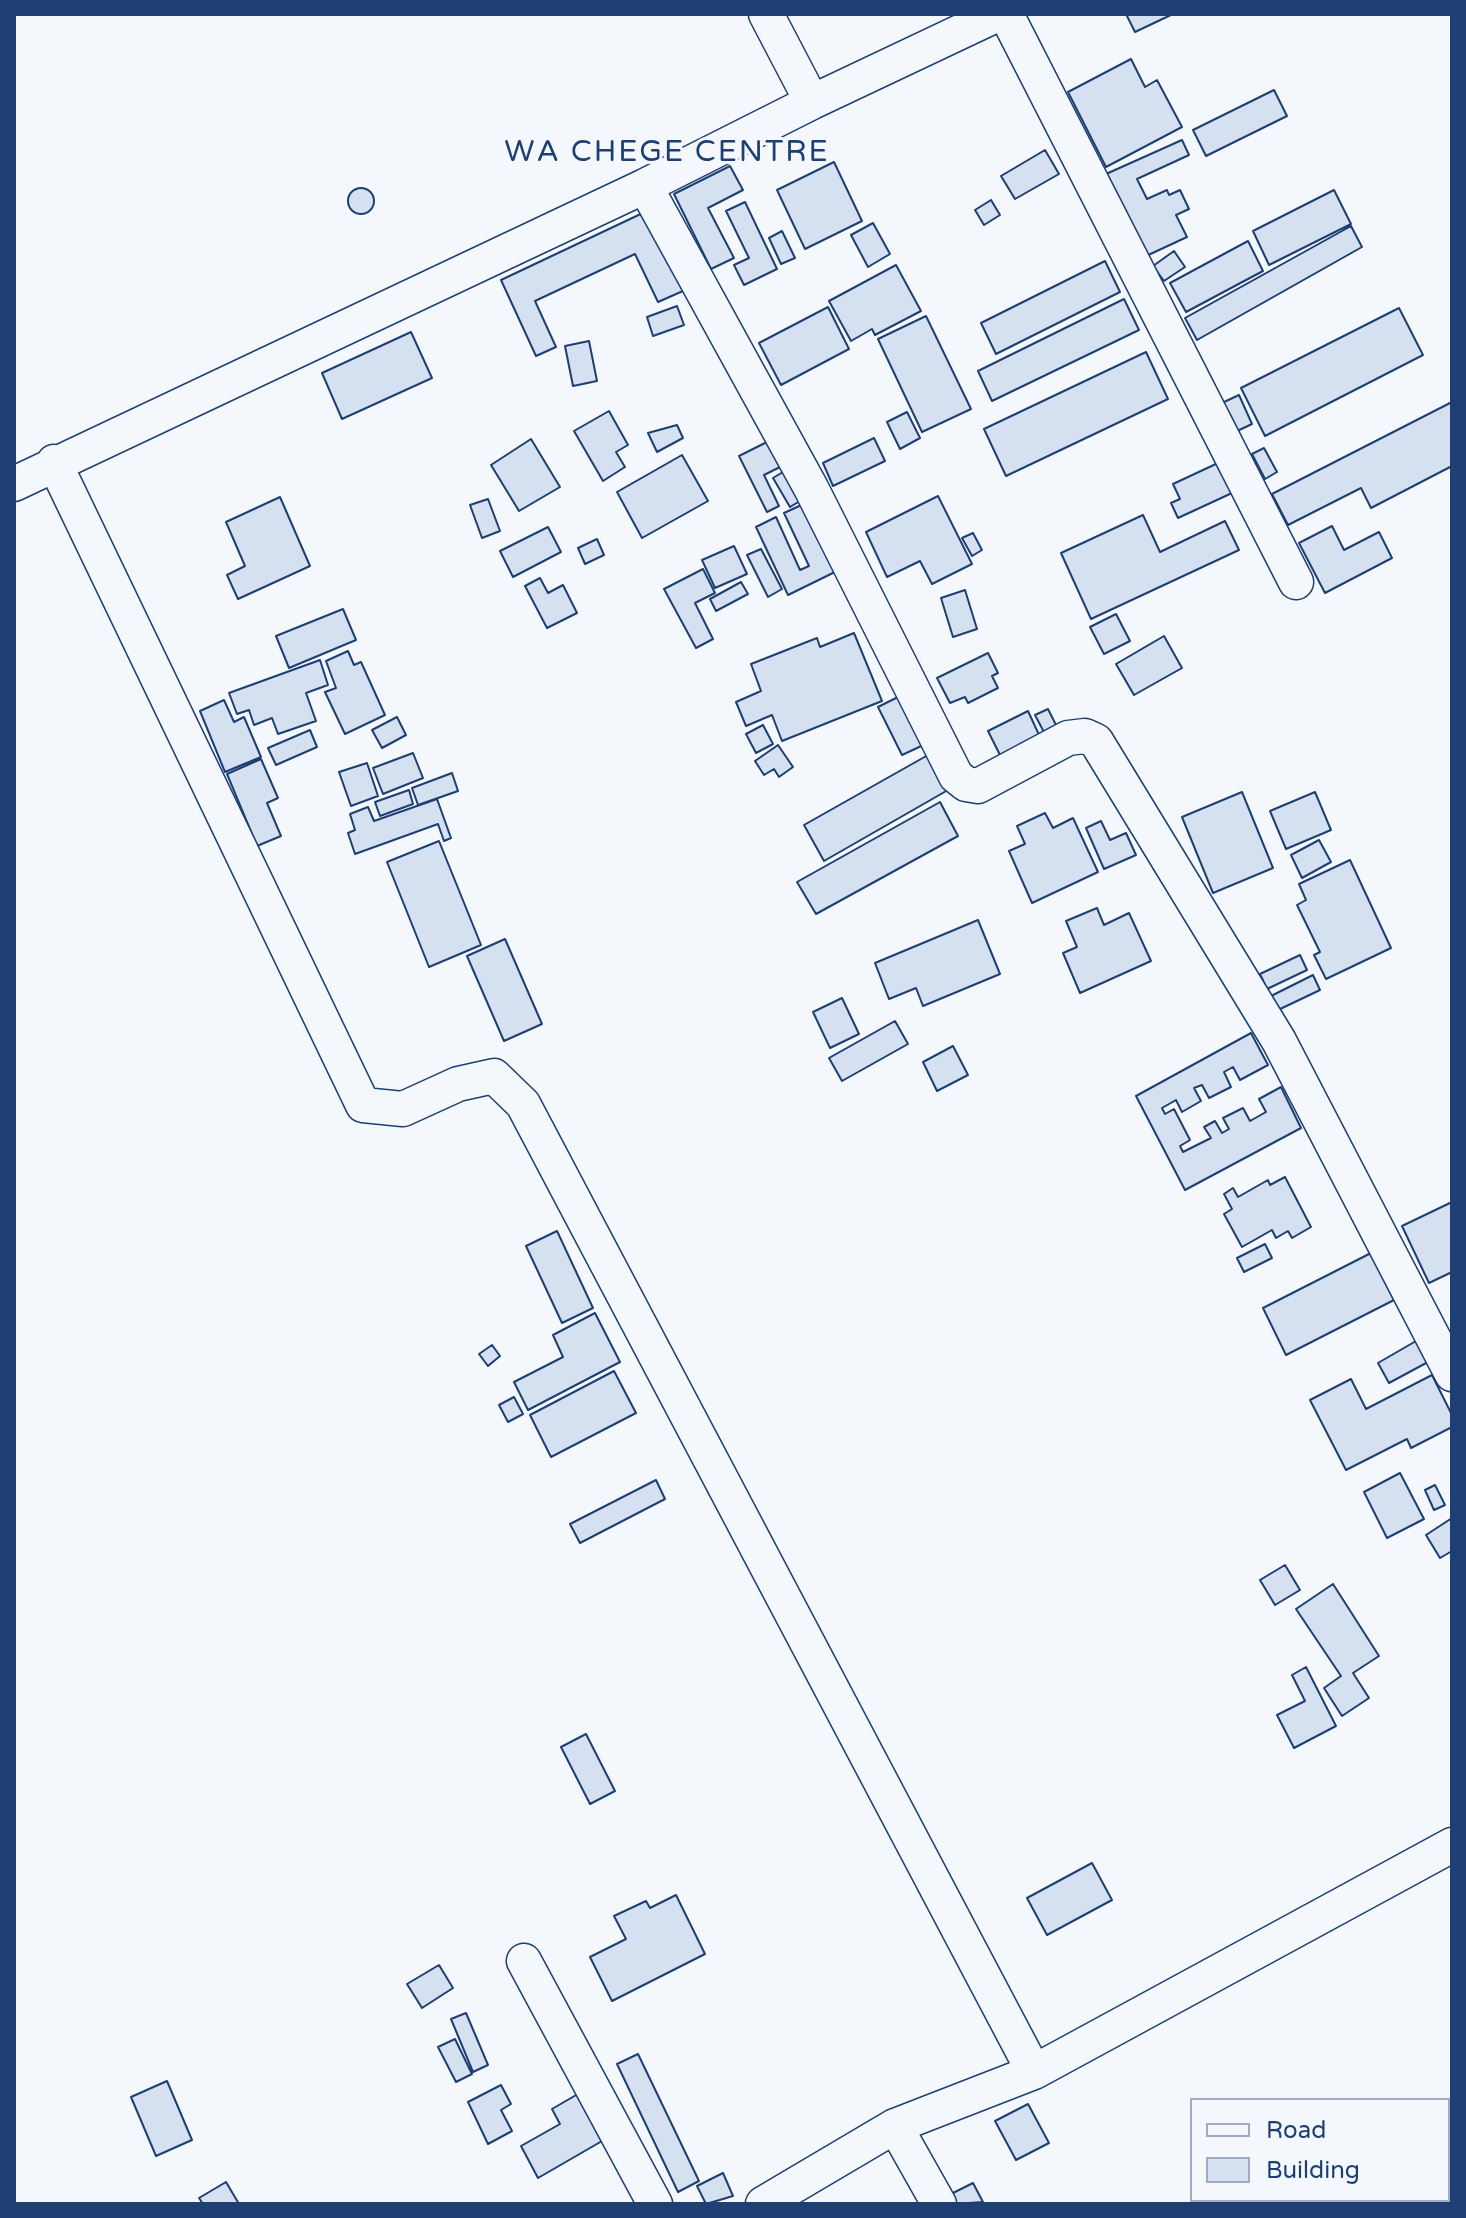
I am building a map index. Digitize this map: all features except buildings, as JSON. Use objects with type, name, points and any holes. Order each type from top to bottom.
[{"type":"street","points":[[766,14],[812,102]]},
{"type":"street","points":[[14,484],[54,462],[645,186],[998,14]]},
{"type":"street","points":[[1006,14],[1296,582]]},
{"type":"street","points":[[645,186],[811,488],[956,776],[966,784],[978,786],[1068,738],[1085,736],[1096,741],[1279,1041],[1452,1374]]},
{"type":"street","points":[[54,462],[363,1105],[403,1109],[458,1084],[494,1076],[523,1104],[1034,2072]]},
{"type":"street","points":[[763,2204],[895,2126],[1034,2072],[1452,1845]]},
{"type":"street","points":[[524,1961],[655,2204]]},
{"type":"street","points":[[895,2126],[939,2204]]},
{"type":"district","name":"WA CHEGE CENTRE","points":[[667,153]]}]
